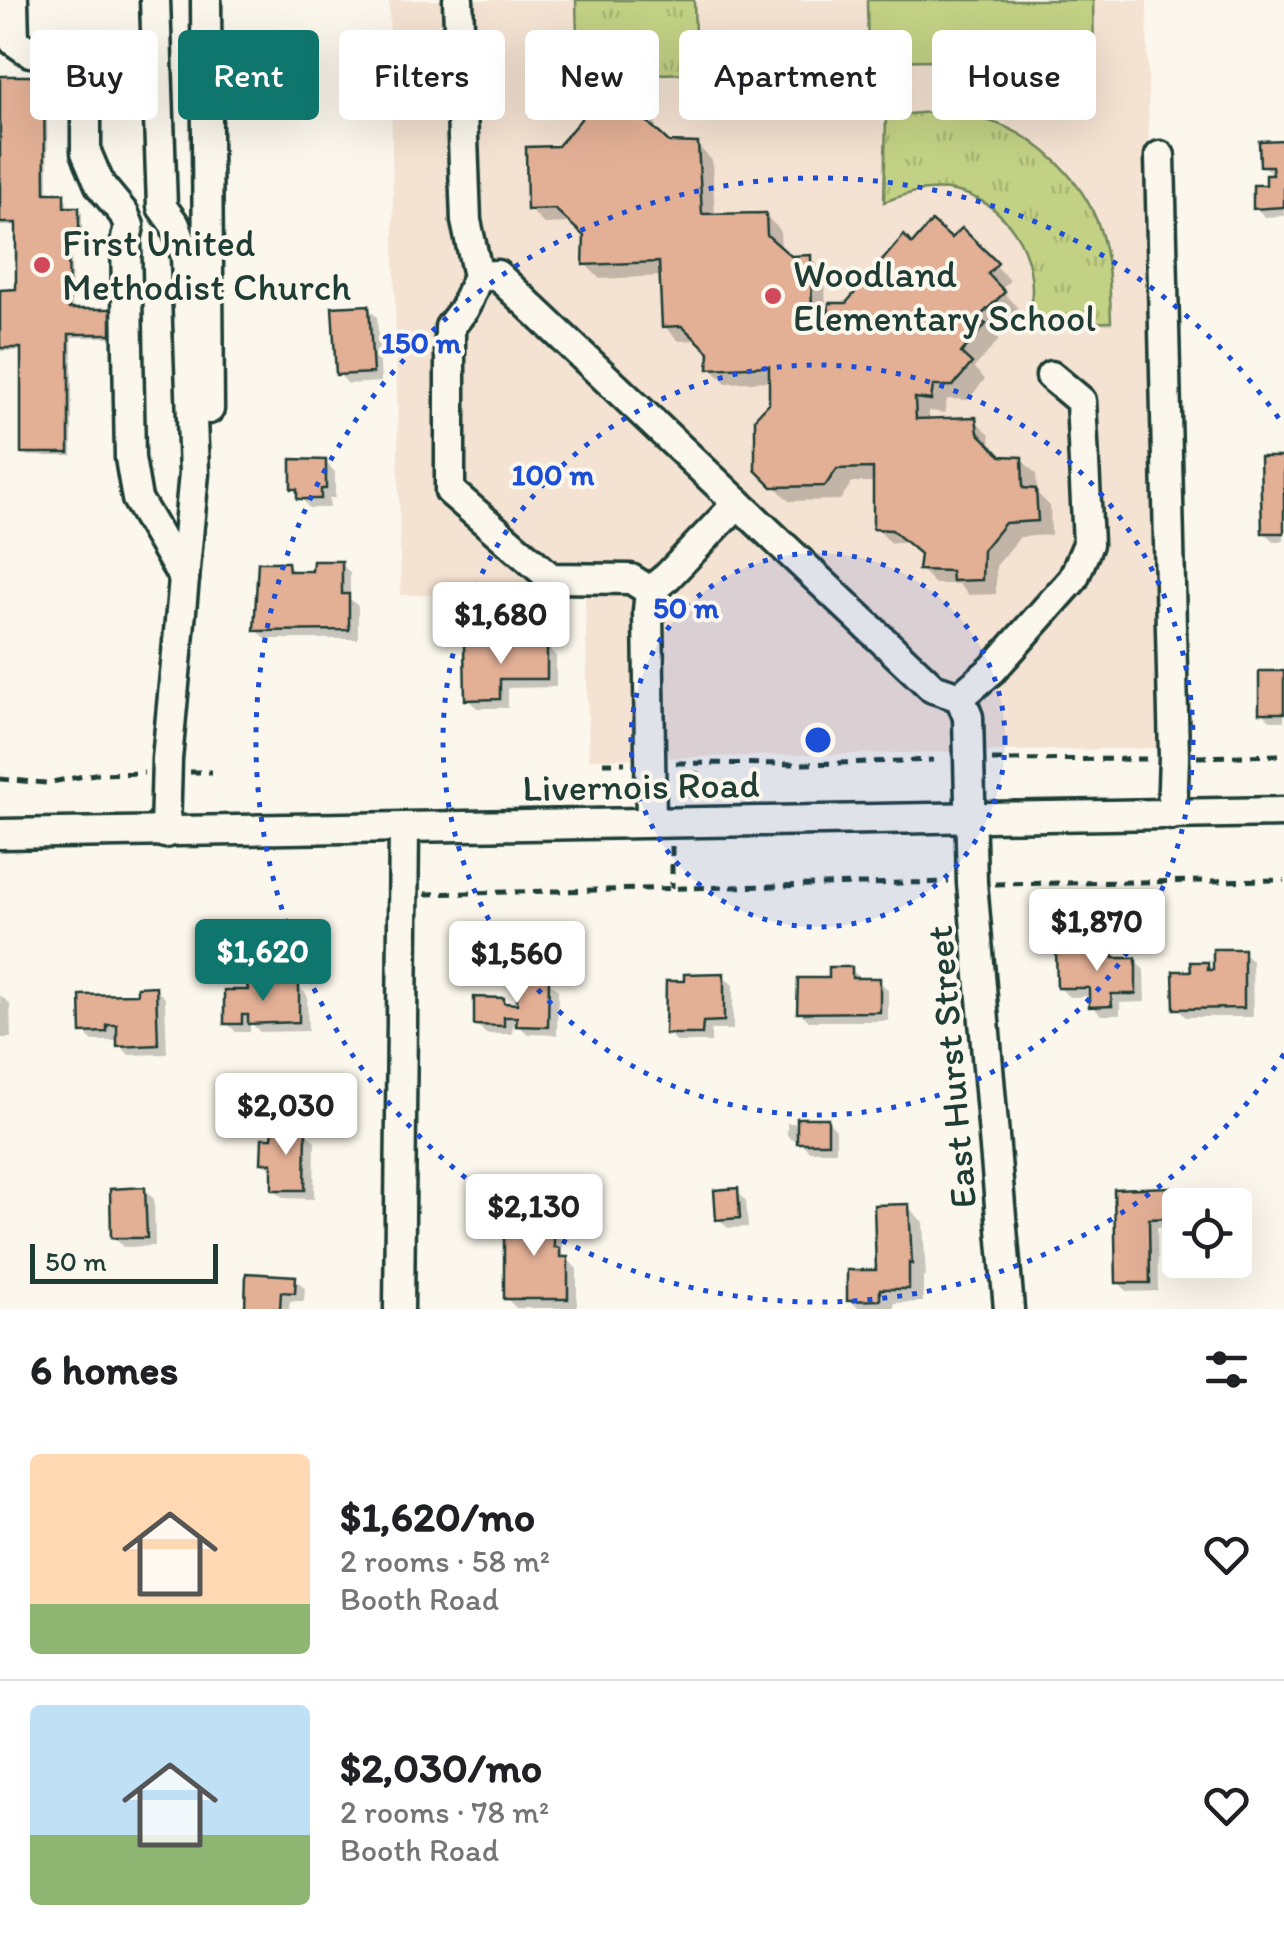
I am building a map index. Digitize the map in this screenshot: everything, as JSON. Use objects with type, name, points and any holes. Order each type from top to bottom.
[{"type":"street","points":[[13,0],[14,41],[30,52],[86,59],[86,152],[100,185],[129,226],[126,239],[130,458],[137,499],[184,578]]},
{"type":"street","points":[[155,0],[162,207],[175,225],[186,256],[194,472],[166,773],[165,833]]},
{"type":"street","points":[[194,472],[209,435],[206,0]]},
{"type":"street","points":[[458,0],[466,221],[478,276],[464,309],[450,327],[450,491],[551,578],[631,579],[650,591]]},
{"type":"street","points":[[1160,156],[1174,757],[1172,814]]},
{"type":"street","points":[[124,214],[162,207]]},
{"type":"street","points":[[478,276],[497,275],[934,688],[960,697],[992,668],[1073,579],[1088,544],[1081,401],[1052,376]]},
{"type":"street","points":[[651,822],[650,591],[738,503]]},
{"type":"street","name":"East Hurst Street","points":[[960,697],[968,717],[969,819],[1009,1309]]},
{"type":"street","name":"Livernois Road","points":[[0,834],[1284,812]]},
{"type":"street","points":[[398,1309],[404,828]]},
{"type":"path","points":[[988,760],[1284,755]]},
{"type":"path","points":[[670,763],[933,760]]},
{"type":"path","points":[[603,763],[629,763]]},
{"type":"path","points":[[691,790],[699,764]]},
{"type":"path","points":[[0,779],[46,783],[95,774],[212,772]]},
{"type":"path","points":[[672,847],[672,888]]},
{"type":"path","points":[[986,884],[1284,880]]},
{"type":"path","points":[[418,894],[956,882]]},
{"type":"shaded area","name":"Woodland Elementary School","points":[[389,0],[1147,0],[1156,748],[589,759],[585,593],[401,595],[391,120],[505,120],[505,30],[390,30]]},
{"type":"green space","points":[[576,0],[694,0],[695,30],[679,30],[679,73],[659,74],[659,30],[577,30]]},
{"type":"green space","points":[[867,0],[1093,0],[1094,30],[932,30],[932,60],[912,60],[912,30],[867,30]]},
{"type":"green space","points":[[932,112],[932,120],[984,120],[1000,125],[1021,135],[1058,164],[1087,201],[1097,222],[1109,273],[1111,322],[1039,325],[1020,335],[1031,301],[1030,269],[1015,232],[1002,217],[987,204],[949,190],[917,192],[884,202],[886,120],[912,120],[912,114]]},
{"type":"building","name":"First United Methodist Church","points":[[0,76],[30,76],[30,120],[44,120],[45,193],[64,193],[64,207],[79,207],[79,239],[68,240],[69,309],[111,309],[111,334],[69,334],[69,453],[21,453],[21,348],[0,348],[0,290],[16,289],[16,223],[0,223]]},
{"type":"building","points":[[580,120],[645,120],[669,142],[698,143],[702,214],[766,213],[767,235],[791,256],[811,255],[812,319],[828,319],[829,303],[846,303],[904,235],[912,244],[932,221],[951,238],[962,228],[998,263],[988,274],[1005,292],[977,319],[986,324],[961,353],[972,363],[953,386],[933,386],[931,400],[915,398],[916,419],[976,417],[978,433],[1001,456],[1022,457],[1023,488],[1036,489],[1038,521],[1005,523],[983,550],[982,580],[952,581],[951,571],[918,570],[920,554],[892,530],[873,529],[873,468],[837,469],[825,486],[772,487],[755,470],[755,418],[769,403],[769,366],[708,369],[709,352],[682,326],[662,327],[659,262],[583,265],[584,236],[555,209],[527,210],[526,147],[558,146]]},
{"type":"building","points":[[1284,140],[1284,207],[1253,209],[1253,185],[1266,185],[1266,175],[1273,175],[1272,166],[1260,166],[1259,141]]},
{"type":"building","points":[[369,305],[373,373],[336,375],[332,307]]},
{"type":"building","points":[[1260,457],[1284,457],[1284,533],[1262,533]]},
{"type":"building","points":[[291,459],[326,460],[326,489],[321,489],[321,499],[297,499],[297,489],[291,489]]},
{"type":"building","points":[[313,561],[342,561],[342,594],[349,594],[349,630],[254,631],[258,562],[288,562],[289,571],[312,571]]},
{"type":"building","points":[[464,644],[547,644],[547,679],[500,679],[500,699],[465,700]]},
{"type":"building","points":[[1259,671],[1284,671],[1284,713],[1259,713]]},
{"type":"building","points":[[1213,949],[1244,949],[1244,1008],[1174,1009],[1173,971],[1191,971],[1190,962],[1208,962],[1208,970],[1213,970]]},
{"type":"building","points":[[1113,950],[1114,958],[1136,958],[1136,994],[1111,994],[1112,1006],[1089,1007],[1089,988],[1057,988],[1056,951]]},
{"type":"building","points":[[829,967],[852,967],[852,978],[880,978],[880,1012],[797,1013],[798,978],[829,978]]},
{"type":"building","points":[[724,973],[724,1021],[703,1022],[702,1034],[665,1034],[666,981],[684,981],[684,974]]},
{"type":"building","points":[[517,978],[549,978],[548,1027],[516,1026],[517,1017],[504,1017],[504,1026],[474,1025],[474,997],[504,998],[504,1003],[517,1004]]},
{"type":"building","points":[[299,983],[299,1022],[248,1024],[248,1015],[242,1015],[242,1024],[224,1024],[224,990],[248,990],[247,984]]},
{"type":"building","points":[[156,986],[158,1045],[117,1047],[117,1025],[107,1025],[107,1032],[81,1033],[80,995],[137,994],[137,987]]},
{"type":"building","points":[[797,1118],[828,1118],[828,1143],[797,1143]]},
{"type":"building","points":[[273,1129],[306,1129],[305,1190],[272,1190],[272,1163],[261,1163],[262,1138],[272,1138]]},
{"type":"building","points":[[145,1187],[147,1238],[111,1238],[110,1189]]},
{"type":"building","points":[[1171,1187],[1162,1188],[1162,1218],[1149,1219],[1150,1283],[1116,1283],[1114,1189]]},
{"type":"building","points":[[738,1188],[740,1218],[716,1220],[714,1190]]},
{"type":"building","points":[[909,1204],[909,1289],[880,1289],[880,1300],[847,1301],[847,1270],[876,1270],[874,1205]]},
{"type":"building","points":[[514,1210],[554,1210],[554,1247],[560,1248],[560,1257],[568,1257],[568,1299],[504,1299],[504,1237],[514,1237]]},
{"type":"building","points":[[246,1273],[296,1276],[295,1293],[281,1292],[280,1309],[245,1309]]},
{"type":"place","name":"First United Methodist Church","points":[[42,265]]},
{"type":"place","name":"Woodland Elementary School","points":[[773,296]]}]
